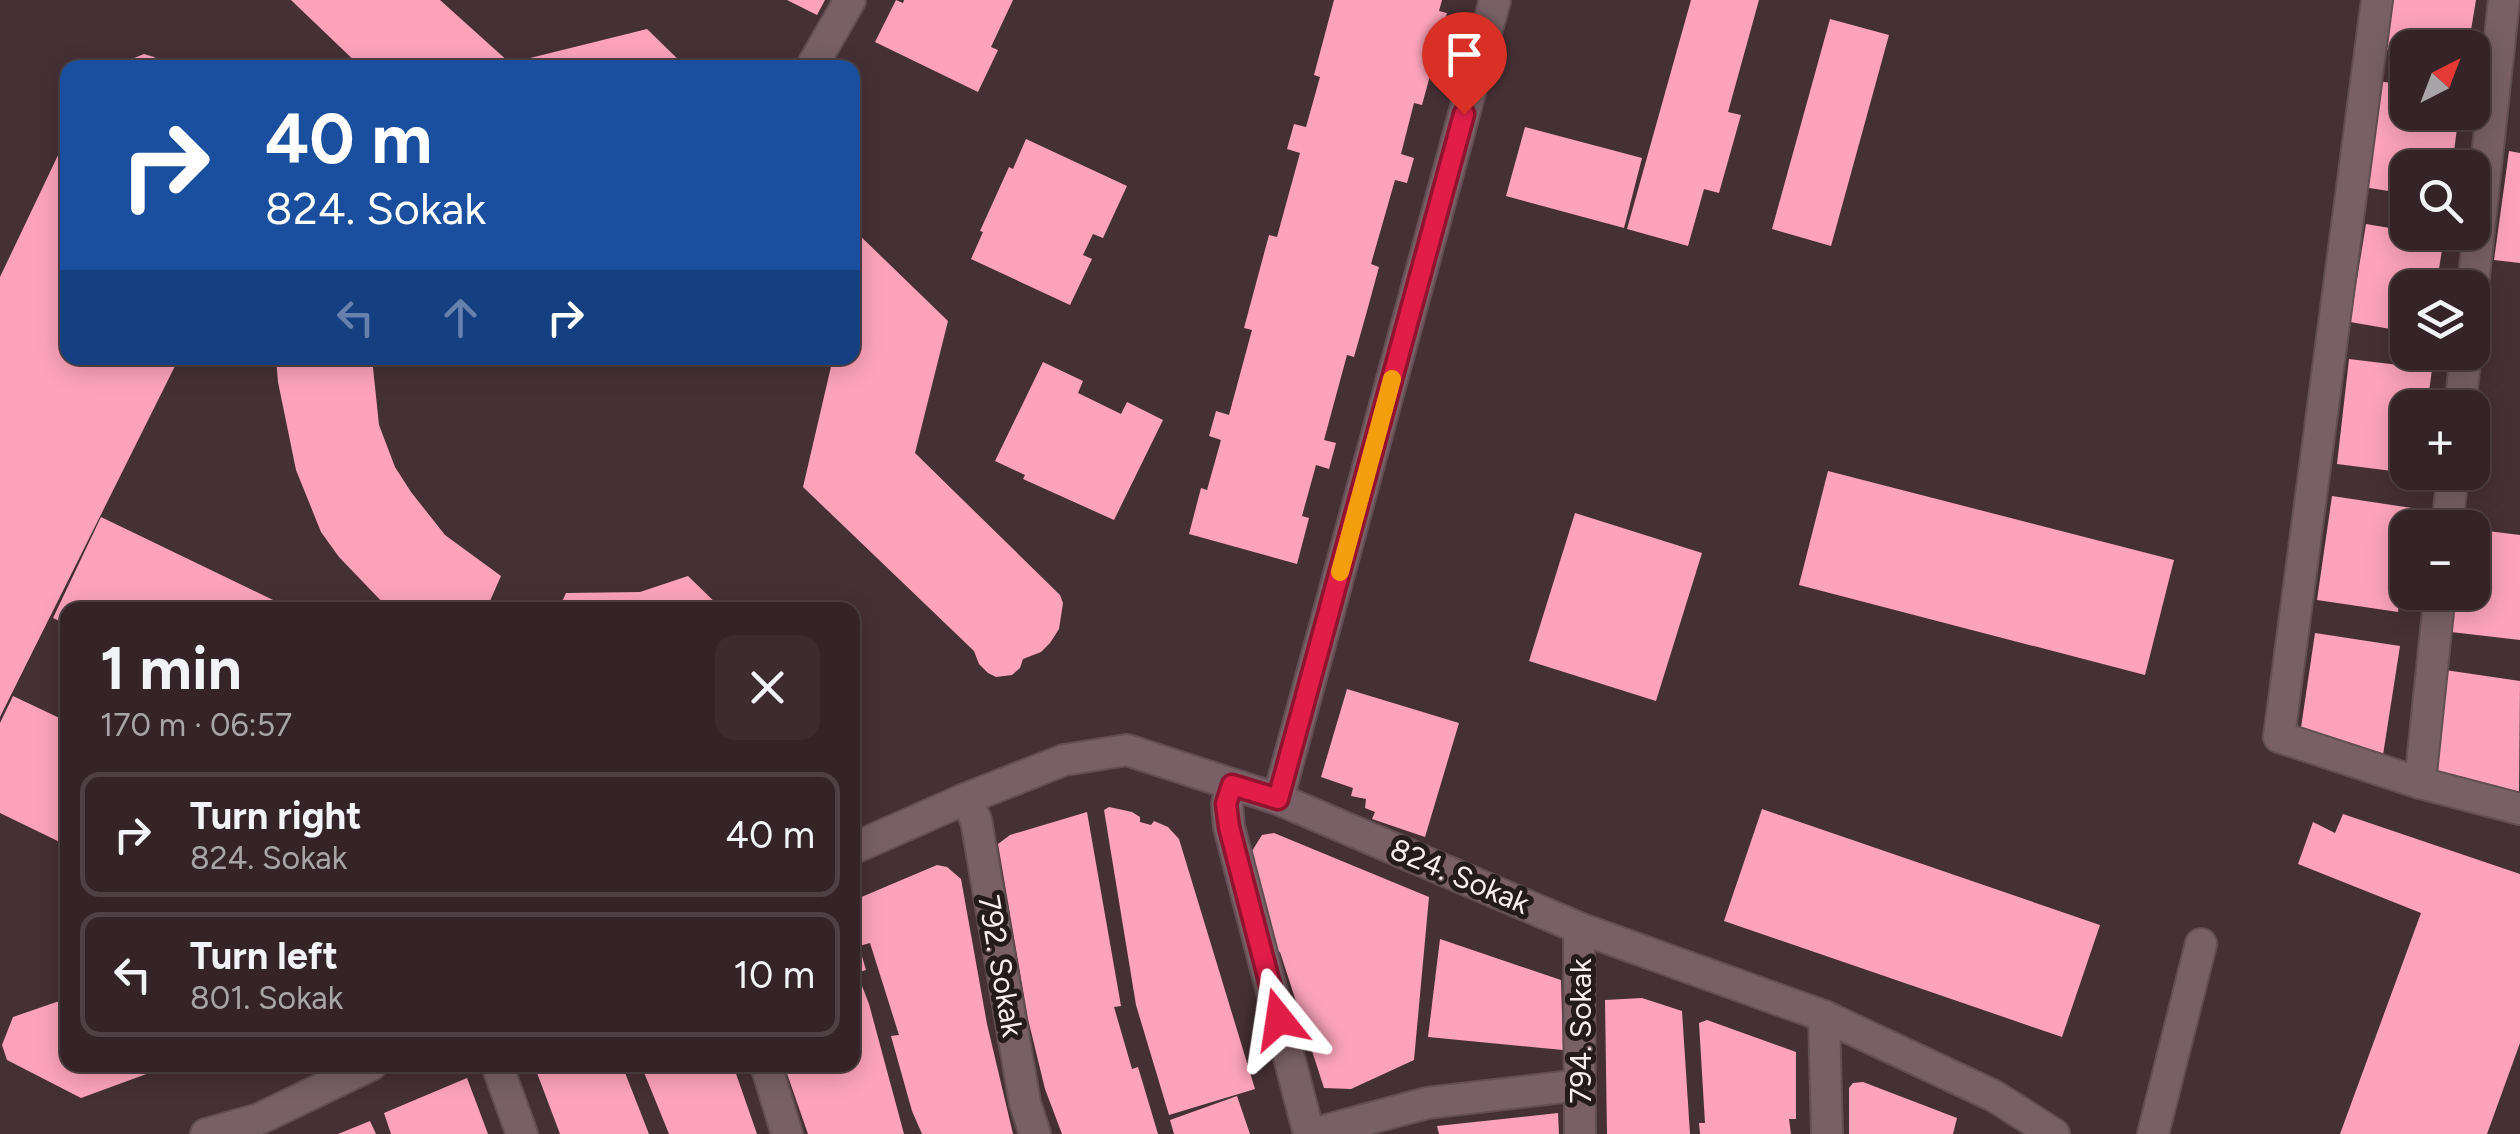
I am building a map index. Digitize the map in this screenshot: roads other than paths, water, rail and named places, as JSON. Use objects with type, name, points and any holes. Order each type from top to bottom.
[{"type":"street","points":[[816,60],[850,0]]},
{"type":"street","points":[[1278,799],[1495,0]]},
{"type":"street","points":[[2377,0],[2280,736],[2420,783],[2520,809]]},
{"type":"street","points":[[2475,270],[2504,0]]},
{"type":"street","points":[[2420,783],[2438,610]]},
{"type":"street","name":"824. Sokak","points":[[860,845],[965,798],[1064,760],[1126,750],[1278,799],[1579,928],[1824,1016],[1994,1096],[2054,1134]]},
{"type":"street","points":[[1232,785],[1226,804],[1229,827],[1310,1134],[1427,1103],[1580,1085]]},
{"type":"street","name":"792. Sokak","points":[[965,798],[976,820],[1026,1103],[1036,1134]]},
{"type":"street","name":"794. Sokak","points":[[1579,928],[1580,1134]]},
{"type":"street","points":[[2152,1134],[2201,944]]},
{"type":"street","points":[[1824,1016],[1828,1134]]},
{"type":"street","points":[[206,1134],[261,1126],[359,1072]]},
{"type":"street","points":[[500,1072],[522,1134]]},
{"type":"street","points":[[768,1072],[787,1134]]}]
